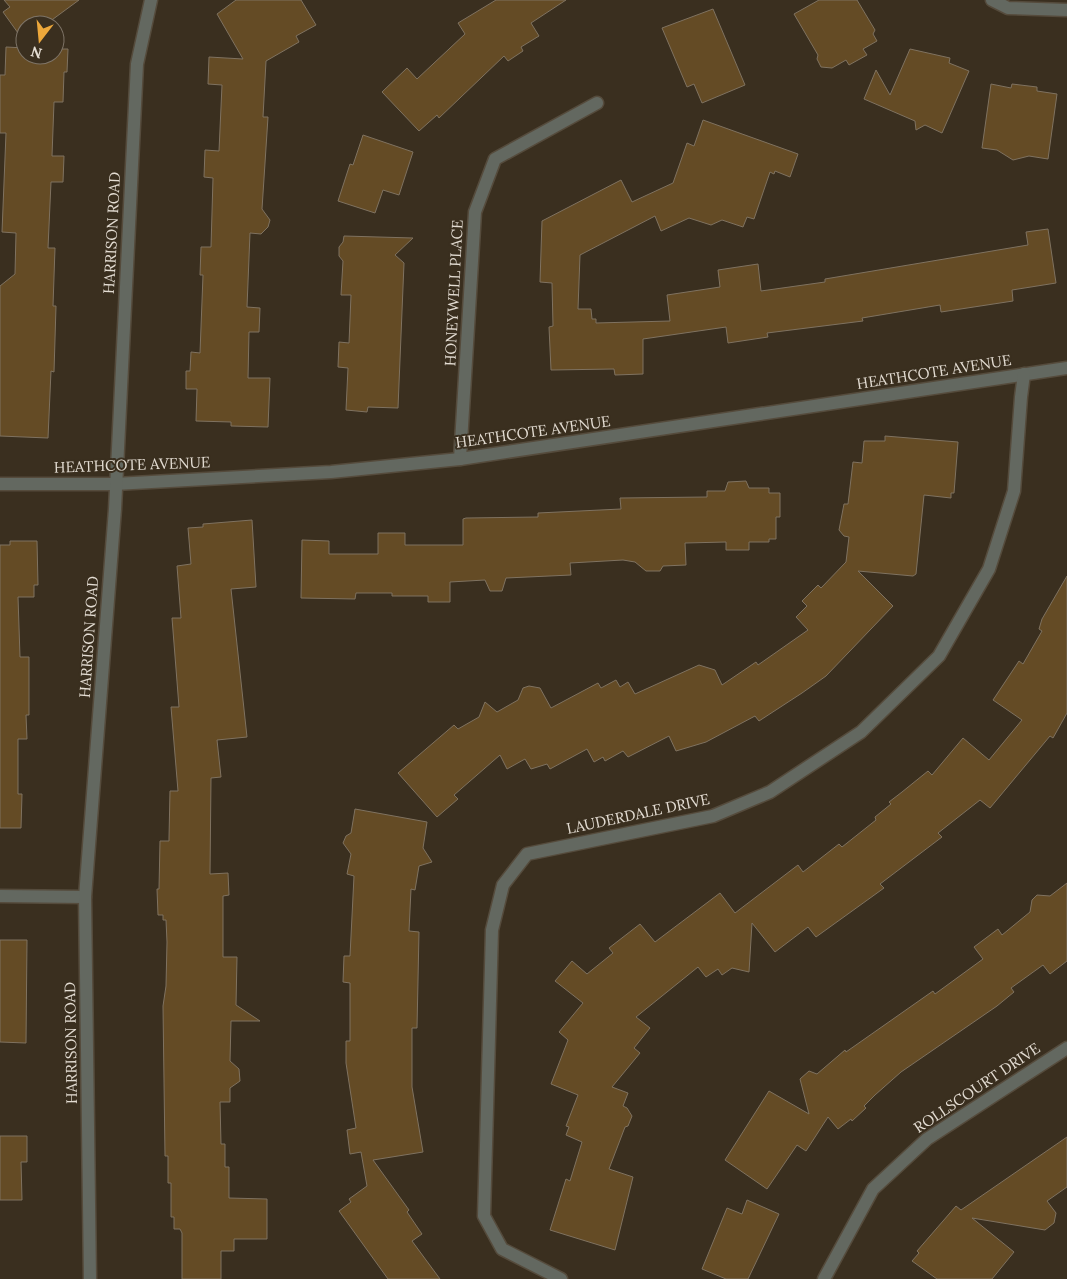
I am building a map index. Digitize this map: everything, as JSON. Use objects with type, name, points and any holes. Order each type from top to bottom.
[{"type":"street","name":"HARRISON ROAD","points":[[90,1279],[85,897],[115,509],[137,64],[151,0]]},
{"type":"street","points":[[992,0],[1008,8],[1067,10]]},
{"type":"street","name":"HONEYWELL PLACE","points":[[460,459],[475,212],[495,159],[597,103]]},
{"type":"street","name":"HEATHCOTE AVENUE","points":[[0,484],[115,484],[331,472],[460,459],[1067,368]]},
{"type":"street","name":"LAUDERDALE DRIVE","points":[[561,1279],[502,1249],[484,1216],[492,930],[502,885],[527,854],[713,816],[770,792],[861,732],[925,670],[939,656],[989,570],[1014,491],[1024,374]]},
{"type":"street","points":[[0,896],[85,897]]},
{"type":"street","name":"ROLLSCOURT DRIVE","points":[[824,1279],[873,1189],[927,1139],[1067,1048]]},
{"type":"building","points":[[4,0],[79,0],[59,15],[15,15],[15,29],[3,12],[10,7]]},
{"type":"building","points":[[236,0],[301,0],[316,25],[296,36],[299,42],[266,61],[263,117],[268,117],[262,209],[270,220],[268,227],[261,234],[250,233],[247,307],[260,308],[259,332],[249,332],[248,378],[270,378],[268,427],[231,426],[231,422],[196,421],[197,389],[186,389],[186,371],[190,371],[191,352],[200,353],[203,275],[200,275],[201,247],[211,247],[213,178],[204,177],[205,150],[219,151],[222,85],[208,84],[209,57],[243,59],[217,14]]},
{"type":"building","points":[[496,0],[566,0],[531,23],[539,36],[521,47],[523,51],[508,61],[504,56],[439,118],[437,115],[419,131],[382,92],[407,68],[417,79],[465,34],[458,23]]},
{"type":"building","points":[[819,0],[857,0],[875,30],[873,34],[877,41],[863,49],[867,55],[849,65],[846,60],[832,68],[821,67],[817,59],[818,55],[794,14]]},
{"type":"building","points":[[713,9],[745,85],[702,103],[694,84],[687,87],[662,28]]},
{"type":"building","points":[[6,47],[15,47],[15,65],[65,65],[65,49],[68,49],[67,72],[64,72],[63,102],[54,102],[52,156],[64,156],[63,182],[51,182],[48,248],[55,248],[53,306],[56,306],[54,372],[51,371],[48,438],[0,436],[0,286],[15,274],[16,233],[2,232],[6,133],[0,133],[0,75],[5,75]]},
{"type":"building","points":[[910,49],[950,58],[949,63],[969,71],[942,133],[925,125],[916,130],[915,121],[864,99],[876,70],[890,95]]},
{"type":"building","points":[[991,84],[1011,88],[1012,84],[1037,87],[1037,91],[1057,94],[1048,159],[1029,156],[1013,160],[997,150],[982,148]]},
{"type":"building","points":[[703,120],[798,154],[790,177],[775,171],[774,174],[770,172],[754,219],[747,217],[743,227],[722,220],[711,225],[689,218],[661,231],[655,216],[580,255],[578,309],[591,309],[592,319],[596,319],[596,323],[670,321],[667,295],[720,287],[718,270],[758,264],[761,291],[825,282],[825,279],[1028,245],[1026,232],[1048,229],[1056,283],[1012,290],[1013,301],[941,312],[940,305],[862,318],[863,321],[767,333],[768,337],[728,343],[726,327],[643,339],[643,374],[615,375],[614,369],[551,370],[549,327],[553,326],[552,283],[540,282],[542,221],[621,180],[632,202],[673,183],[687,143],[694,146]]},
{"type":"building","points":[[363,135],[413,152],[399,195],[383,190],[375,213],[338,201],[350,164],[353,165]]},
{"type":"building","points":[[344,236],[413,238],[395,255],[404,263],[398,408],[368,407],[367,412],[346,410],[348,368],[338,367],[339,342],[349,343],[351,295],[341,295],[343,261],[339,256],[339,247],[343,242]]},
{"type":"building","points":[[885,436],[958,442],[954,493],[951,493],[951,498],[924,495],[916,574],[913,576],[858,571],[893,606],[826,676],[802,693],[759,721],[755,716],[706,742],[676,751],[669,736],[628,757],[623,751],[605,761],[603,757],[594,762],[587,749],[550,769],[547,764],[531,769],[525,759],[507,769],[500,755],[454,795],[458,799],[437,817],[398,773],[454,725],[458,729],[479,717],[485,702],[497,712],[518,700],[523,688],[529,686],[540,688],[551,708],[598,683],[601,688],[616,680],[620,687],[628,682],[635,694],[699,665],[715,670],[722,685],[756,662],[758,665],[808,630],[796,617],[807,606],[802,601],[818,585],[821,588],[846,562],[849,537],[844,536],[839,530],[844,504],[848,504],[853,462],[862,463],[864,441],[885,441]]},
{"type":"building","points":[[746,481],[749,488],[769,488],[769,493],[780,493],[780,517],[776,517],[776,539],[769,539],[769,542],[749,542],[749,550],[726,550],[726,542],[685,543],[686,565],[663,566],[660,571],[646,571],[635,562],[623,560],[570,563],[571,575],[506,578],[502,591],[490,591],[485,580],[450,582],[450,602],[428,602],[428,596],[392,596],[392,593],[356,593],[355,599],[301,598],[302,540],[329,541],[329,554],[378,554],[378,533],[405,533],[405,545],[463,545],[463,519],[466,518],[538,517],[538,513],[621,509],[620,498],[707,497],[707,491],[725,491],[728,482]]},
{"type":"building","points":[[252,520],[256,587],[231,589],[247,737],[217,740],[221,777],[211,778],[210,874],[228,873],[229,895],[223,896],[223,957],[237,957],[236,1005],[260,1021],[231,1021],[230,1061],[239,1069],[240,1081],[230,1088],[230,1102],[220,1102],[221,1144],[225,1144],[225,1167],[229,1167],[229,1198],[267,1199],[267,1239],[234,1239],[234,1251],[221,1251],[221,1279],[182,1279],[182,1233],[180,1229],[174,1229],[174,1217],[171,1217],[171,1183],[168,1183],[168,1156],[165,1156],[163,1006],[166,986],[167,942],[166,920],[163,920],[163,915],[158,915],[157,889],[159,889],[160,841],[169,841],[170,791],[178,791],[171,707],[179,707],[172,618],[181,618],[177,566],[191,564],[188,528],[203,527],[203,524]]},
{"type":"building","points":[[10,541],[37,541],[38,585],[34,585],[34,597],[18,597],[20,657],[29,657],[29,715],[26,715],[27,739],[18,739],[18,794],[22,794],[21,828],[0,828],[0,545],[10,545]]},
{"type":"building","points":[[1067,576],[1067,713],[1053,738],[1050,736],[990,808],[980,800],[938,833],[942,837],[880,884],[884,888],[816,937],[808,927],[775,952],[752,923],[749,972],[732,968],[722,975],[718,969],[706,977],[698,967],[636,1017],[650,1028],[634,1048],[640,1053],[612,1087],[628,1093],[623,1106],[627,1108],[632,1116],[628,1126],[625,1127],[609,1169],[633,1177],[615,1250],[550,1230],[566,1179],[570,1181],[582,1142],[566,1135],[569,1127],[566,1126],[578,1095],[551,1084],[568,1040],[559,1032],[583,1003],[555,981],[572,961],[587,974],[613,953],[609,948],[640,924],[655,942],[720,893],[735,913],[798,865],[803,872],[839,844],[842,847],[876,820],[875,817],[891,804],[889,802],[928,771],[932,775],[963,738],[989,760],[1022,720],[993,700],[1019,661],[1023,664],[1042,631],[1039,629],[1042,619]]},
{"type":"building","points":[[355,809],[427,822],[423,848],[432,862],[419,866],[415,890],[411,889],[409,931],[419,932],[417,1028],[412,1028],[412,1087],[423,1152],[373,1160],[409,1210],[407,1212],[422,1234],[412,1241],[440,1279],[388,1279],[339,1211],[351,1202],[349,1199],[367,1186],[361,1152],[350,1154],[347,1130],[356,1128],[346,1063],[346,1041],[350,1041],[350,983],[343,982],[344,956],[350,956],[354,876],[347,874],[351,854],[343,843],[346,836],[351,833]]},
{"type":"building","points":[[1067,883],[1067,961],[1050,974],[1043,965],[1011,988],[1014,992],[997,1006],[901,1072],[864,1106],[866,1108],[852,1121],[851,1119],[838,1129],[828,1117],[806,1151],[797,1145],[767,1189],[725,1160],[769,1091],[809,1114],[800,1079],[809,1071],[817,1074],[845,1050],[846,1052],[933,991],[935,994],[983,959],[974,947],[998,929],[1002,935],[1030,912],[1032,900],[1037,895],[1050,896]]},
{"type":"building","points":[[0,940],[27,940],[26,1043],[0,1042]]},
{"type":"building","points":[[0,1136],[27,1136],[27,1162],[21,1162],[22,1200],[0,1200]]},
{"type":"building","points":[[1067,1137],[1067,1187],[1047,1201],[1056,1213],[1054,1223],[1045,1230],[972,1218],[1014,1252],[992,1279],[937,1279],[912,1261],[919,1253],[917,1251],[956,1206],[961,1210]]},
{"type":"building","points":[[747,1200],[779,1214],[748,1279],[726,1279],[702,1269],[727,1208],[742,1214]]}]
